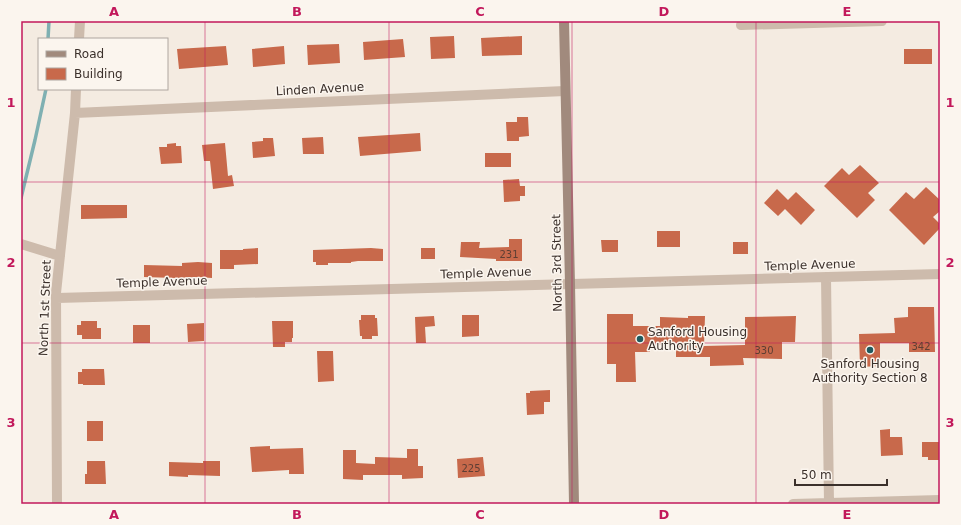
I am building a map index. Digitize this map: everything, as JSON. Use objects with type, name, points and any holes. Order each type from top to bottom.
[{"type":"street","points":[[79,38],[80,21]]},
{"type":"street","name":"North 3rd Street","points":[[564,21],[574,504]]},
{"type":"street","points":[[741,25],[882,21]]},
{"type":"street","name":"North 1st Street","points":[[57,504],[56,298],[75,113],[76,90]]},
{"type":"street","name":"Linden Avenue","points":[[75,113],[566,91]]},
{"type":"street","points":[[21,244],[60,256]]},
{"type":"street","name":"Temple Avenue","points":[[56,298],[940,274]]},
{"type":"street","points":[[826,277],[829,504]]},
{"type":"street","points":[[793,504],[940,500]]},
{"type":"building","points":[[454,36],[455,58],[431,59],[430,37]]},
{"type":"building","points":[[522,36],[522,55],[482,56],[481,38]]},
{"type":"building","points":[[403,39],[405,57],[364,60],[363,42]]},
{"type":"building","points":[[339,44],[340,63],[308,65],[307,45]]},
{"type":"building","points":[[226,46],[228,65],[179,69],[177,49]]},
{"type":"building","points":[[284,46],[285,64],[253,67],[252,49]]},
{"type":"building","points":[[904,49],[932,49],[932,64],[904,64]]},
{"type":"building","points":[[517,117],[528,117],[529,136],[519,137],[519,141],[507,141],[506,122],[517,122]]},
{"type":"building","points":[[420,133],[421,151],[360,156],[358,137]]},
{"type":"building","points":[[323,137],[324,154],[303,154],[302,138]]},
{"type":"building","points":[[263,138],[273,138],[275,156],[253,158],[252,142],[263,141]]},
{"type":"building","points":[[176,143],[176,146],[181,146],[182,163],[161,164],[159,147],[167,147],[167,144]]},
{"type":"building","points":[[225,143],[228,176],[232,175],[234,186],[213,189],[210,161],[204,161],[202,145]]},
{"type":"building","points":[[485,153],[511,153],[511,167],[485,167]]},
{"type":"building","points":[[860,165],[879,183],[868,193],[875,200],[857,218],[824,186],[842,168],[849,175]]},
{"type":"building","points":[[519,179],[520,186],[525,186],[525,196],[520,196],[520,201],[504,202],[503,180]]},
{"type":"building","points":[[926,187],[940,200],[940,211],[933,217],[940,224],[940,228],[924,245],[889,210],[906,192],[914,199]]},
{"type":"building","points":[[777,189],[788,200],[796,192],[815,210],[801,225],[785,209],[778,216],[764,203]]},
{"type":"building","points":[[81,205],[127,205],[127,218],[81,219]]},
{"type":"building","points":[[657,231],[680,231],[680,247],[657,247]]},
{"type":"building","points":[[509,239],[522,239],[522,261],[496,261],[496,259],[460,257],[461,242],[480,242],[479,248],[509,247]]},
{"type":"building","points":[[601,240],[618,240],[618,252],[602,252]]},
{"type":"building","points":[[733,242],[748,242],[748,254],[733,254]]},
{"type":"building","points":[[258,248],[258,264],[234,265],[234,269],[220,269],[220,250],[243,250]]},
{"type":"building","points":[[421,248],[435,248],[435,259],[421,259]]},
{"type":"building","points":[[383,249],[383,261],[328,263],[328,265],[316,265],[316,262],[313,262],[313,250]]},
{"type":"building","points":[[182,263],[212,263],[212,278],[144,277],[144,265],[182,266]]},
{"type":"building","points":[[908,307],[934,307],[935,352],[909,352],[909,343],[880,343],[880,366],[860,367],[859,334],[895,333],[894,318],[908,317]]},
{"type":"building","points":[[607,314],[633,314],[633,326],[660,326],[660,317],[688,318],[688,316],[705,316],[704,346],[745,345],[745,317],[796,316],[795,342],[782,342],[782,359],[743,358],[744,365],[710,366],[710,357],[676,357],[676,345],[650,345],[650,352],[635,352],[636,382],[616,382],[616,364],[607,364]]},
{"type":"building","points":[[361,315],[375,315],[375,318],[377,318],[378,336],[372,336],[372,339],[362,339],[362,336],[360,336],[359,320],[361,320]]},
{"type":"building","points":[[462,315],[479,315],[479,336],[462,337]]},
{"type":"building","points":[[434,316],[435,326],[425,327],[426,343],[416,343],[415,317]]},
{"type":"building","points":[[81,321],[97,321],[97,328],[101,328],[101,339],[82,339],[82,335],[77,335],[77,325],[81,325]]},
{"type":"building","points":[[272,321],[293,321],[292,342],[285,342],[285,347],[273,347]]},
{"type":"building","points":[[204,323],[204,341],[188,342],[187,324]]},
{"type":"building","points":[[133,325],[150,325],[150,343],[133,343]]},
{"type":"building","points":[[317,351],[333,351],[334,381],[318,382]]},
{"type":"building","points":[[82,369],[104,369],[105,385],[78,384],[78,372],[82,372]]},
{"type":"building","points":[[550,390],[550,402],[544,402],[544,414],[527,415],[526,393],[530,393],[530,391]]},
{"type":"building","points":[[87,421],[103,421],[103,441],[87,441]]},
{"type":"building","points":[[890,429],[890,437],[902,437],[903,455],[881,456],[880,430]]},
{"type":"building","points":[[922,442],[940,442],[940,460],[928,460],[928,457],[922,457]]},
{"type":"building","points":[[270,446],[270,449],[303,448],[304,474],[289,474],[289,470],[252,472],[250,447]]},
{"type":"building","points":[[407,449],[418,449],[418,466],[423,466],[423,478],[402,479],[402,475],[363,475],[363,480],[343,479],[343,450],[356,450],[356,463],[375,464],[375,457],[407,458]]},
{"type":"building","points":[[483,457],[485,476],[458,478],[457,459]]},
{"type":"building","points":[[87,461],[105,461],[106,484],[85,484]]},
{"type":"building","points":[[203,461],[220,461],[220,476],[169,476],[169,462],[203,463]]},
{"type":"waterway","points":[[48,38],[49,21]]},
{"type":"waterway","points":[[21,198],[46,90]]},
{"type":"place","name":"Sanford Housing Authority","points":[[640,339]]},
{"type":"place","name":"Sanford Housing Authority Section 8","points":[[870,350]]}]
